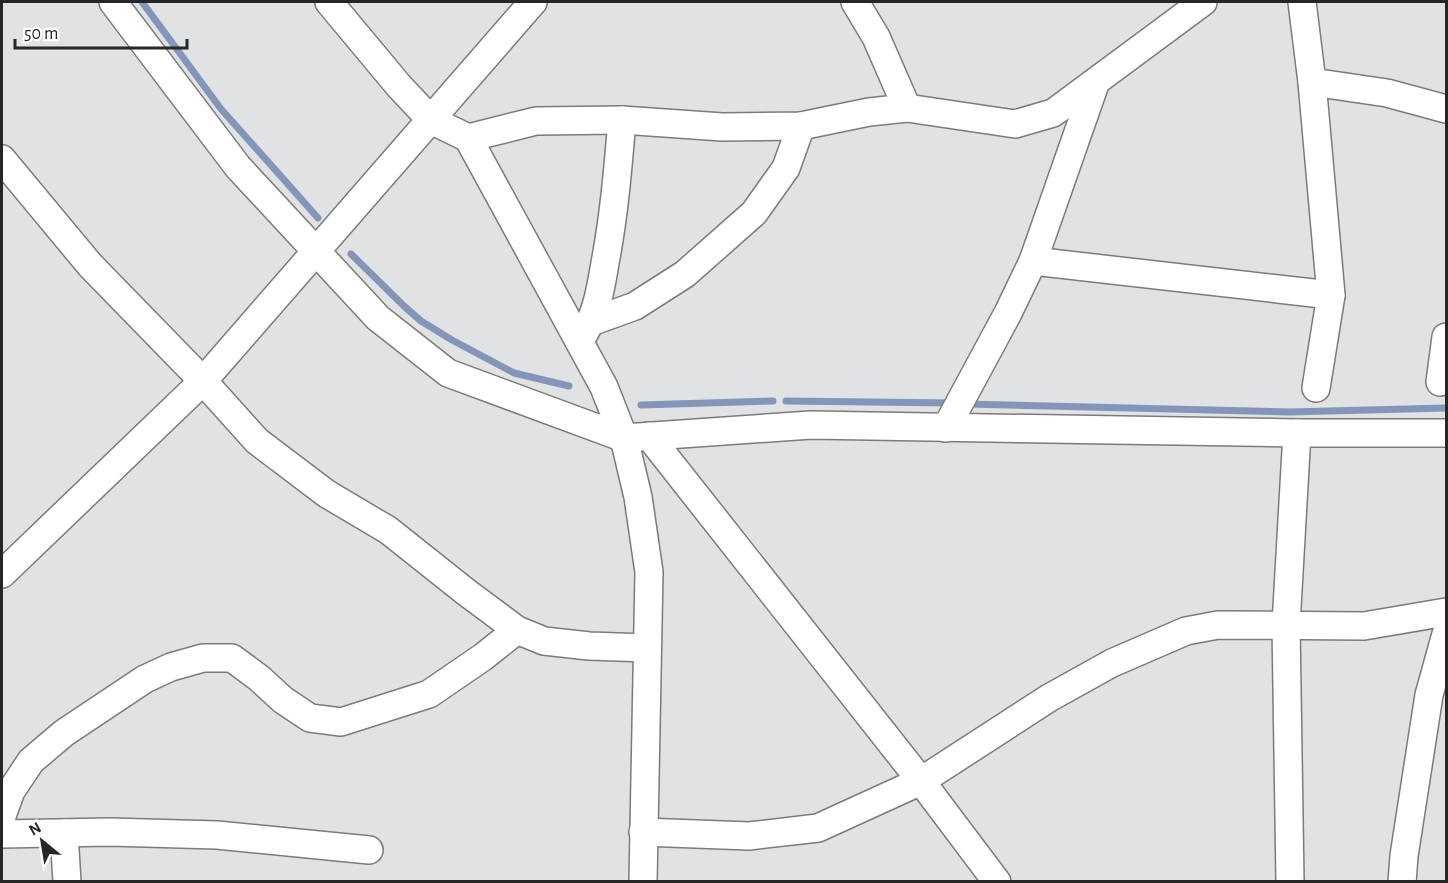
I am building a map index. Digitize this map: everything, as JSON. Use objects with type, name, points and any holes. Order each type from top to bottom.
[{"type":"street","points":[[113,2],[238,167],[378,318],[448,373],[636,437],[811,425],[1298,433],[1446,433]]},
{"type":"street","points":[[328,2],[431,120],[468,138],[585,332],[604,387],[636,437],[921,781],[997,882]]},
{"type":"street","points":[[2,574],[202,381],[533,2]]},
{"type":"street","points":[[855,2],[876,37],[907,108]]},
{"type":"street","points":[[468,138],[536,121],[622,120],[722,128],[801,126],[869,112],[907,108],[1015,124],[1053,113],[1203,2]]},
{"type":"street","points":[[1302,2],[1312,82],[1331,295],[1316,388]]},
{"type":"street","points":[[1312,82],[1387,93],[1446,109]]},
{"type":"street","points":[[946,428],[1008,313],[1033,261],[1095,84]]},
{"type":"street","points":[[585,332],[600,292],[609,245],[617,187],[622,120]]},
{"type":"street","points":[[585,332],[635,306],[685,274],[754,213],[786,168],[801,126]]},
{"type":"street","points":[[2,159],[90,265],[257,441],[327,494],[388,530],[518,630],[544,641],[589,646],[647,648]]},
{"type":"street","points":[[1033,261],[1331,295]]},
{"type":"street","points":[[1440,382],[1446,337]]},
{"type":"street","points":[[1290,882],[1286,625],[1298,433]]},
{"type":"street","points":[[636,437],[638,497],[649,572],[643,882]]},
{"type":"street","points":[[643,832],[749,836],[818,828],[921,781],[1049,698],[1112,663],[1185,631],[1218,625],[1364,626],[1446,612]]},
{"type":"street","points":[[2,816],[11,791],[31,761],[64,733],[145,680],[171,667],[203,658],[232,658],[283,700],[310,718],[341,722],[429,694],[518,630]]},
{"type":"street","points":[[1402,882],[1429,695],[1446,634]]},
{"type":"street","points":[[2,834],[110,832],[217,835],[369,850]]},
{"type":"street","points":[[64,833],[67,882]]},
{"type":"waterway","points":[[142,2],[221,109],[318,218]]},
{"type":"waterway","points":[[351,254],[421,321],[452,340],[514,373],[569,386]]},
{"type":"waterway","points":[[641,405],[773,401]]},
{"type":"waterway","points":[[786,401],[952,403]]},
{"type":"waterway","points":[[966,404],[1289,412],[1446,408]]}]
